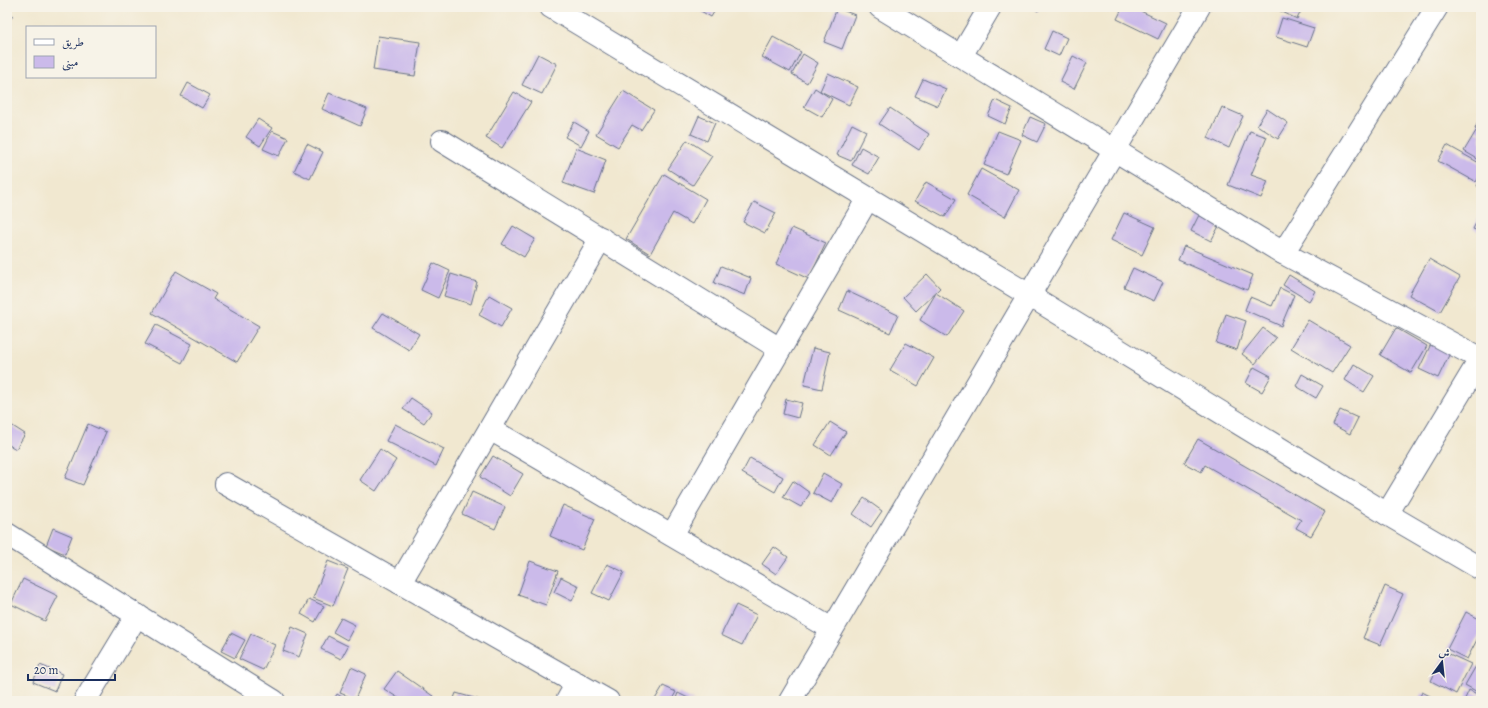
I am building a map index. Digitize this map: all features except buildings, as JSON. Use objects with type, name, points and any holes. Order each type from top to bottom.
[{"type":"street","points":[[551,7],[1029,295],[1387,514],[1481,569]]},
{"type":"street","points":[[880,7],[1284,253],[1481,358],[1387,514]]},
{"type":"street","points":[[961,56],[990,7]]},
{"type":"street","points":[[790,701],[1199,7]]},
{"type":"street","points":[[1284,253],[1437,7]]},
{"type":"street","points":[[442,141],[780,348]]},
{"type":"street","points":[[672,535],[868,198]]},
{"type":"street","points":[[400,583],[601,238]]},
{"type":"street","points":[[490,428],[832,629]]},
{"type":"street","points":[[226,484],[400,583],[572,692],[608,701]]},
{"type":"street","points":[[7,534],[274,701]]},
{"type":"street","points":[[85,701],[137,615]]}]
